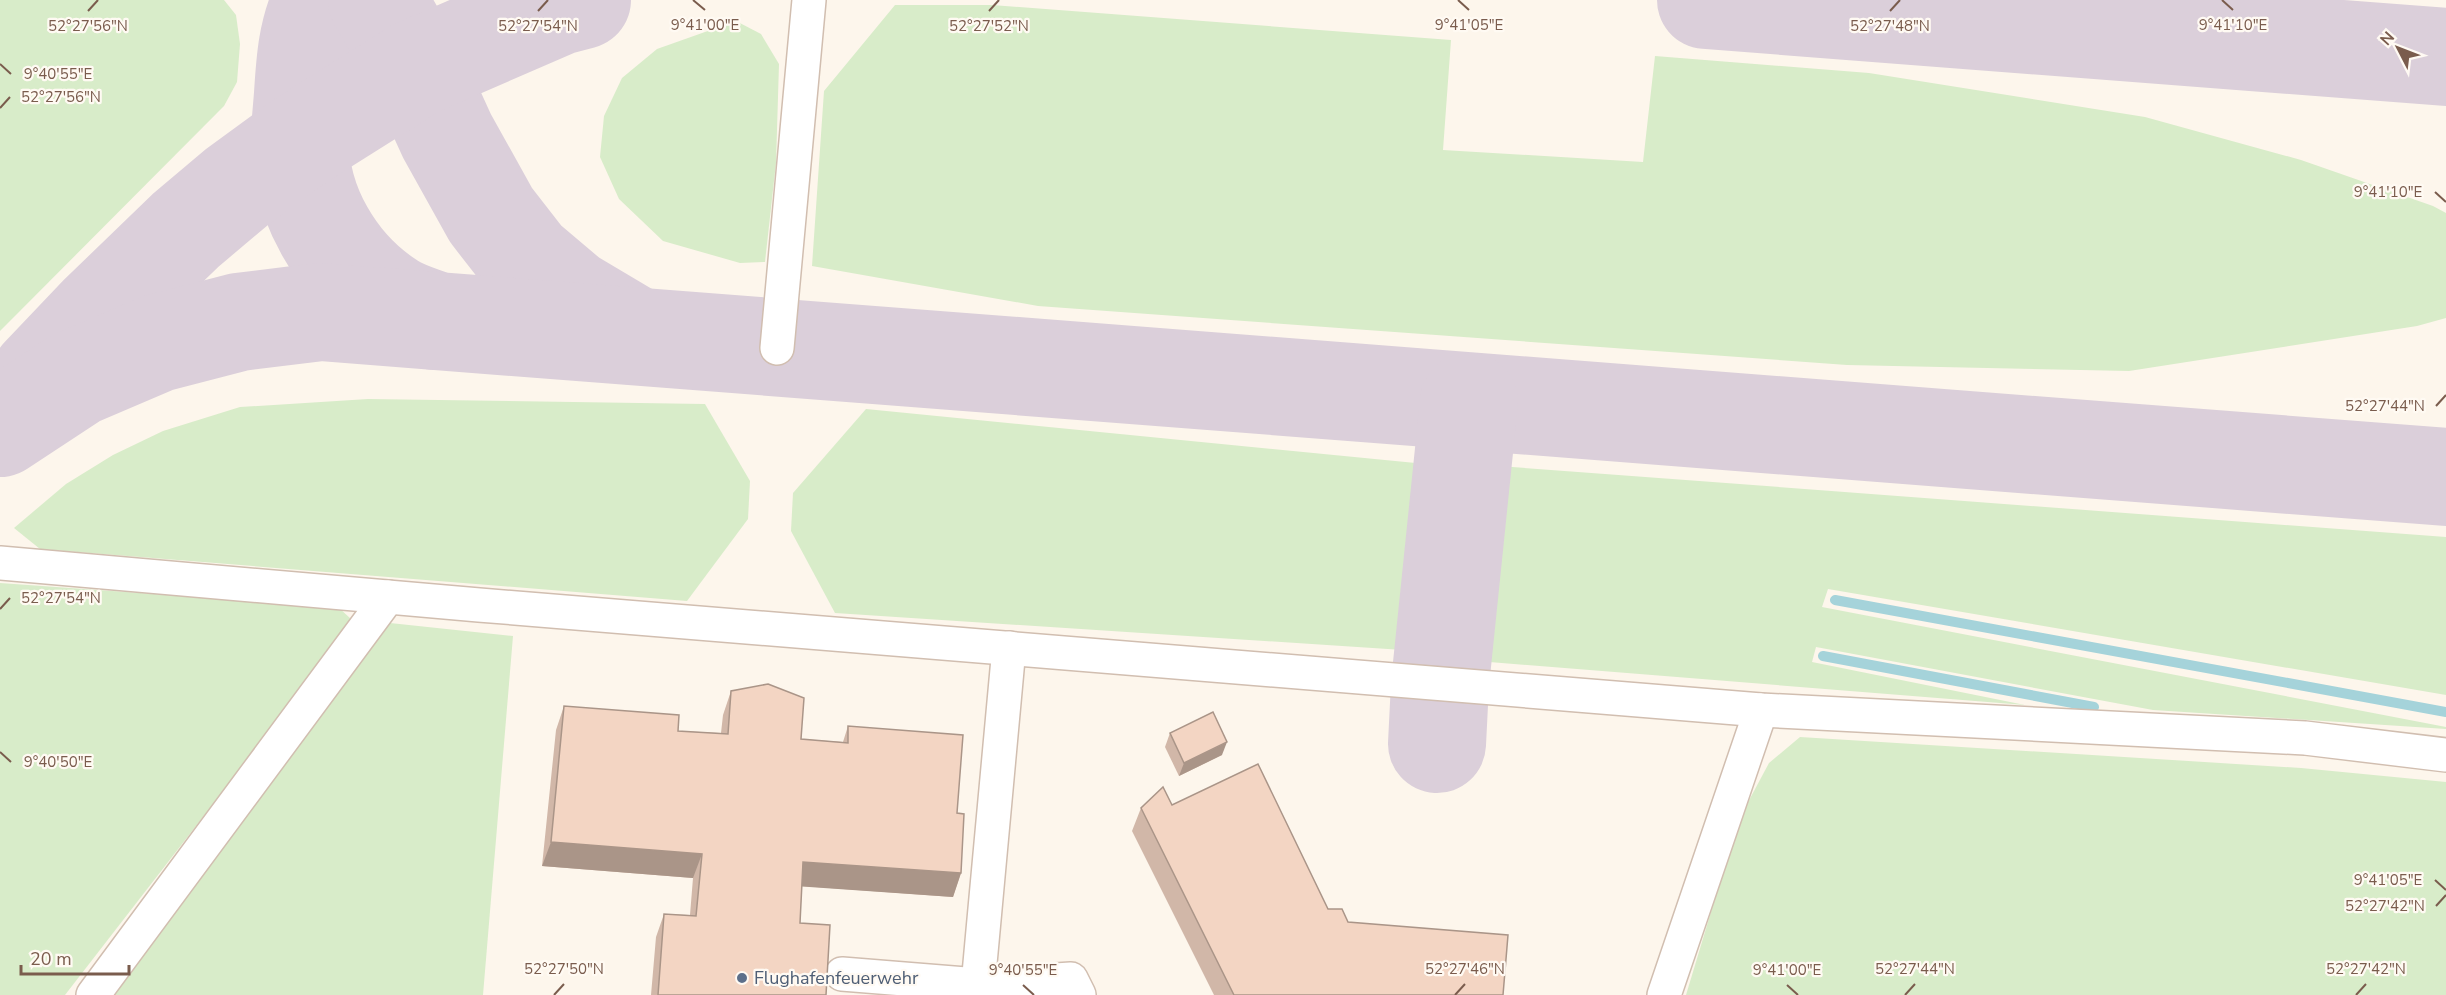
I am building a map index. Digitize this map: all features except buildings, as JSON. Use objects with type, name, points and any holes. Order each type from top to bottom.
[{"type":"lane","points":[[777,348],[809,0]]},
{"type":"lane","points":[[0,563],[1761,710],[2305,738],[2446,754]]},
{"type":"lane","points":[[93,995],[388,597]]},
{"type":"lane","points":[[978,985],[1009,648]]},
{"type":"lane","points":[[1664,995],[1761,710]]},
{"type":"lane","points":[[842,974],[978,985],[1071,979],[1079,995]]},
{"type":"green space","points":[[0,0],[224,0],[236,15],[240,44],[237,82],[224,106],[0,331]]},
{"type":"green space","points":[[895,5],[992,5],[1451,40],[1443,150],[1643,162],[1655,56],[1869,73],[2145,117],[2301,160],[2433,206],[2446,213],[2446,318],[2417,326],[2129,371],[1847,365],[1038,306],[812,266],[824,91]]},
{"type":"green space","points":[[736,21],[761,34],[779,64],[776,163],[765,262],[740,263],[663,241],[619,199],[600,157],[604,116],[622,78],[657,49]]},
{"type":"green space","points":[[368,399],[705,404],[750,481],[748,519],[687,601],[40,549],[14,528],[66,484],[113,455],[163,431],[240,407]]},
{"type":"green space","points":[[866,409],[1436,465],[1415,637],[1403,650],[835,613],[791,531],[793,493]]},
{"type":"green space","points":[[1485,465],[2446,537],[2446,695],[1828,589],[1822,607],[2446,727],[2446,729],[2153,710],[1816,647],[1812,662],[2025,705],[1465,660]]},
{"type":"green space","points":[[0,583],[338,607],[351,619],[344,635],[65,995],[0,995]]},
{"type":"green space","points":[[390,623],[513,636],[483,995],[112,995]]},
{"type":"green space","points":[[1800,737],[2301,768],[2446,782],[2446,995],[1686,995],[1739,819],[1769,763]]},
{"type":"waterway","points":[[1835,600],[2446,712]]},
{"type":"waterway","points":[[1823,656],[2094,707]]},
{"type":"taxiway","points":[[322,0],[313,22],[305,70],[300,133],[301,163],[306,187],[325,231],[353,270],[390,301],[436,321]]},
{"type":"taxiway","points":[[377,0],[416,68],[447,136],[491,215],[526,260],[571,298],[635,336]]},
{"type":"taxiway","points":[[40,376],[98,315],[186,230],[237,187],[300,141],[416,68],[559,6],[582,0]]},
{"type":"taxiway","points":[[1706,0],[2446,57]]},
{"type":"taxiway","points":[[0,428],[76,378],[158,343],[239,322],[320,312],[2446,477]]},
{"type":"taxiway","points":[[1437,744],[1440,684],[1469,402]]},
{"type":"place","name":"Flughafenfeuerwehr","points":[[742,978]]}]
